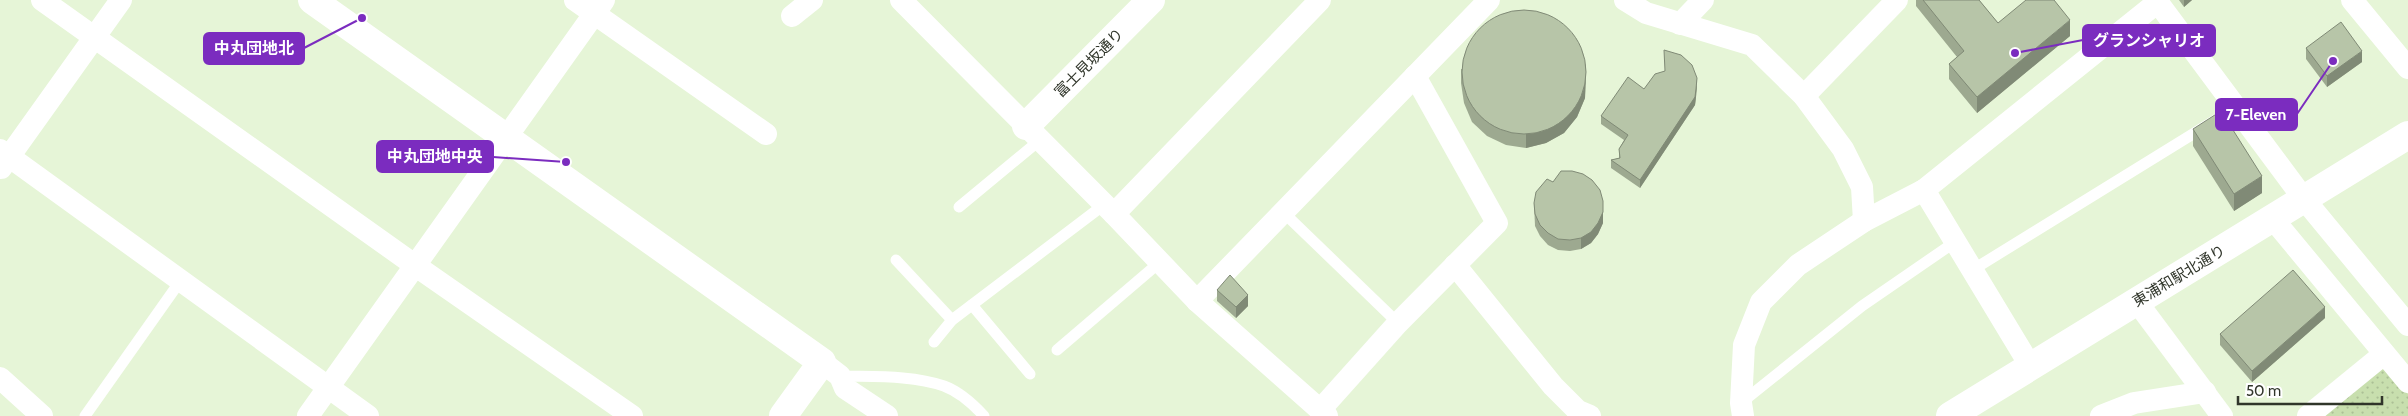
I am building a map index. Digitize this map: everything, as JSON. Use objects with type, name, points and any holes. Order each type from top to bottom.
[{"type":"street","points":[[42,0],[416,266],[632,416]]},
{"type":"street","points":[[121,0],[3,158],[182,280],[368,416]]},
{"type":"street","points":[[312,0],[831,369],[845,388],[886,416]]},
{"type":"street","points":[[575,0],[599,7],[766,134]]},
{"type":"street","points":[[792,16],[812,0]]},
{"type":"street","points":[[901,0],[1110,209],[1197,301],[1323,413],[1398,323],[1497,223],[1415,76]]},
{"type":"street","name":"富士見坂通り","points":[[1033,133],[1151,0]]},
{"type":"street","points":[[1110,209],[1320,0]]},
{"type":"street","points":[[1197,301],[1489,0]]},
{"type":"street","points":[[1625,0],[1646,13],[1752,46],[1804,96],[1844,150],[1862,187],[1864,221]]},
{"type":"street","points":[[1680,24],[1703,0]]},
{"type":"street","points":[[1804,96],[1897,0]]},
{"type":"street","points":[[2352,0],[2408,68]]},
{"type":"street","points":[[1742,410],[1744,345],[1761,302],[1798,265],[1864,221],[1924,190],[2157,1],[2304,199],[2408,325]]},
{"type":"street","points":[[308,416],[599,7]]},
{"type":"street","name":"東浦和駅北通り","points":[[1950,416],[2274,219],[2408,135]]},
{"type":"street","points":[[1924,190],[1955,242],[1974,269],[2032,367]]},
{"type":"street","points":[[2274,219],[2408,382]]},
{"type":"street","points":[[1455,265],[1553,386],[1578,411],[1590,416]]},
{"type":"street","points":[[2137,302],[2222,416]]},
{"type":"street","points":[[2308,416],[2384,354]]},
{"type":"street","points":[[783,416],[831,369]]},
{"type":"street","points":[[0,378],[30,412]]},
{"type":"street","points":[[2101,416],[2134,403],[2205,392]]},
{"type":"lane","points":[[1974,269],[2236,108]]},
{"type":"lane","points":[[959,207],[1033,133]]},
{"type":"lane","points":[[934,342],[952,320],[1110,209]]},
{"type":"lane","points":[[1283,212],[1398,323]]},
{"type":"lane","points":[[1742,410],[1862,306],[1955,242]]},
{"type":"lane","points":[[896,260],[952,320]]},
{"type":"lane","points":[[1057,350],[1160,262]]},
{"type":"lane","points":[[85,416],[182,280]]},
{"type":"lane","points":[[972,305],[1030,374]]},
{"type":"lane","points":[[831,369],[944,386],[969,400],[984,416]]},
{"type":"green space","points":[[2377,368],[2387,370],[2408,394],[2408,416],[2320,416]]},
{"type":"building","points":[[1923,0],[1979,0],[1998,23],[2026,0],[2054,0],[2070,20],[1977,97],[1949,64],[1964,51]]},
{"type":"building","points":[[1524,10],[1548,15],[1568,28],[1581,48],[1586,72],[1581,96],[1568,116],[1548,129],[1524,134],[1500,129],[1480,116],[1467,96],[1462,72],[1467,48],[1480,28],[1500,15]]},
{"type":"building","points":[[2341,22],[2362,51],[2327,76],[2306,48]]},
{"type":"building","points":[[1664,50],[1681,55],[1692,65],[1697,78],[1695,97],[1640,180],[1611,160],[1620,158],[1619,149],[1628,135],[1601,116],[1628,77],[1644,89],[1655,74],[1665,71]]},
{"type":"building","points":[[2221,111],[2262,176],[2234,194],[2193,129]]},
{"type":"building","points":[[1561,171],[1583,174],[1592,180],[1600,190],[1603,212],[1591,232],[1581,238],[1570,240],[1558,239],[1540,225],[1535,214],[1536,192],[1547,179],[1553,182]]},
{"type":"building","points":[[2293,270],[2325,307],[2252,371],[2220,334]]},
{"type":"building","points":[[1230,275],[1248,295],[1236,307],[1217,290]]},
{"type":"place","name":"中丸団地北","points":[[362,18]]},
{"type":"place","name":"グランシャリオ","points":[[2015,53]]},
{"type":"place","name":"7-Eleven","points":[[2333,61]]},
{"type":"place","name":"中丸団地中央","points":[[566,162]]}]
